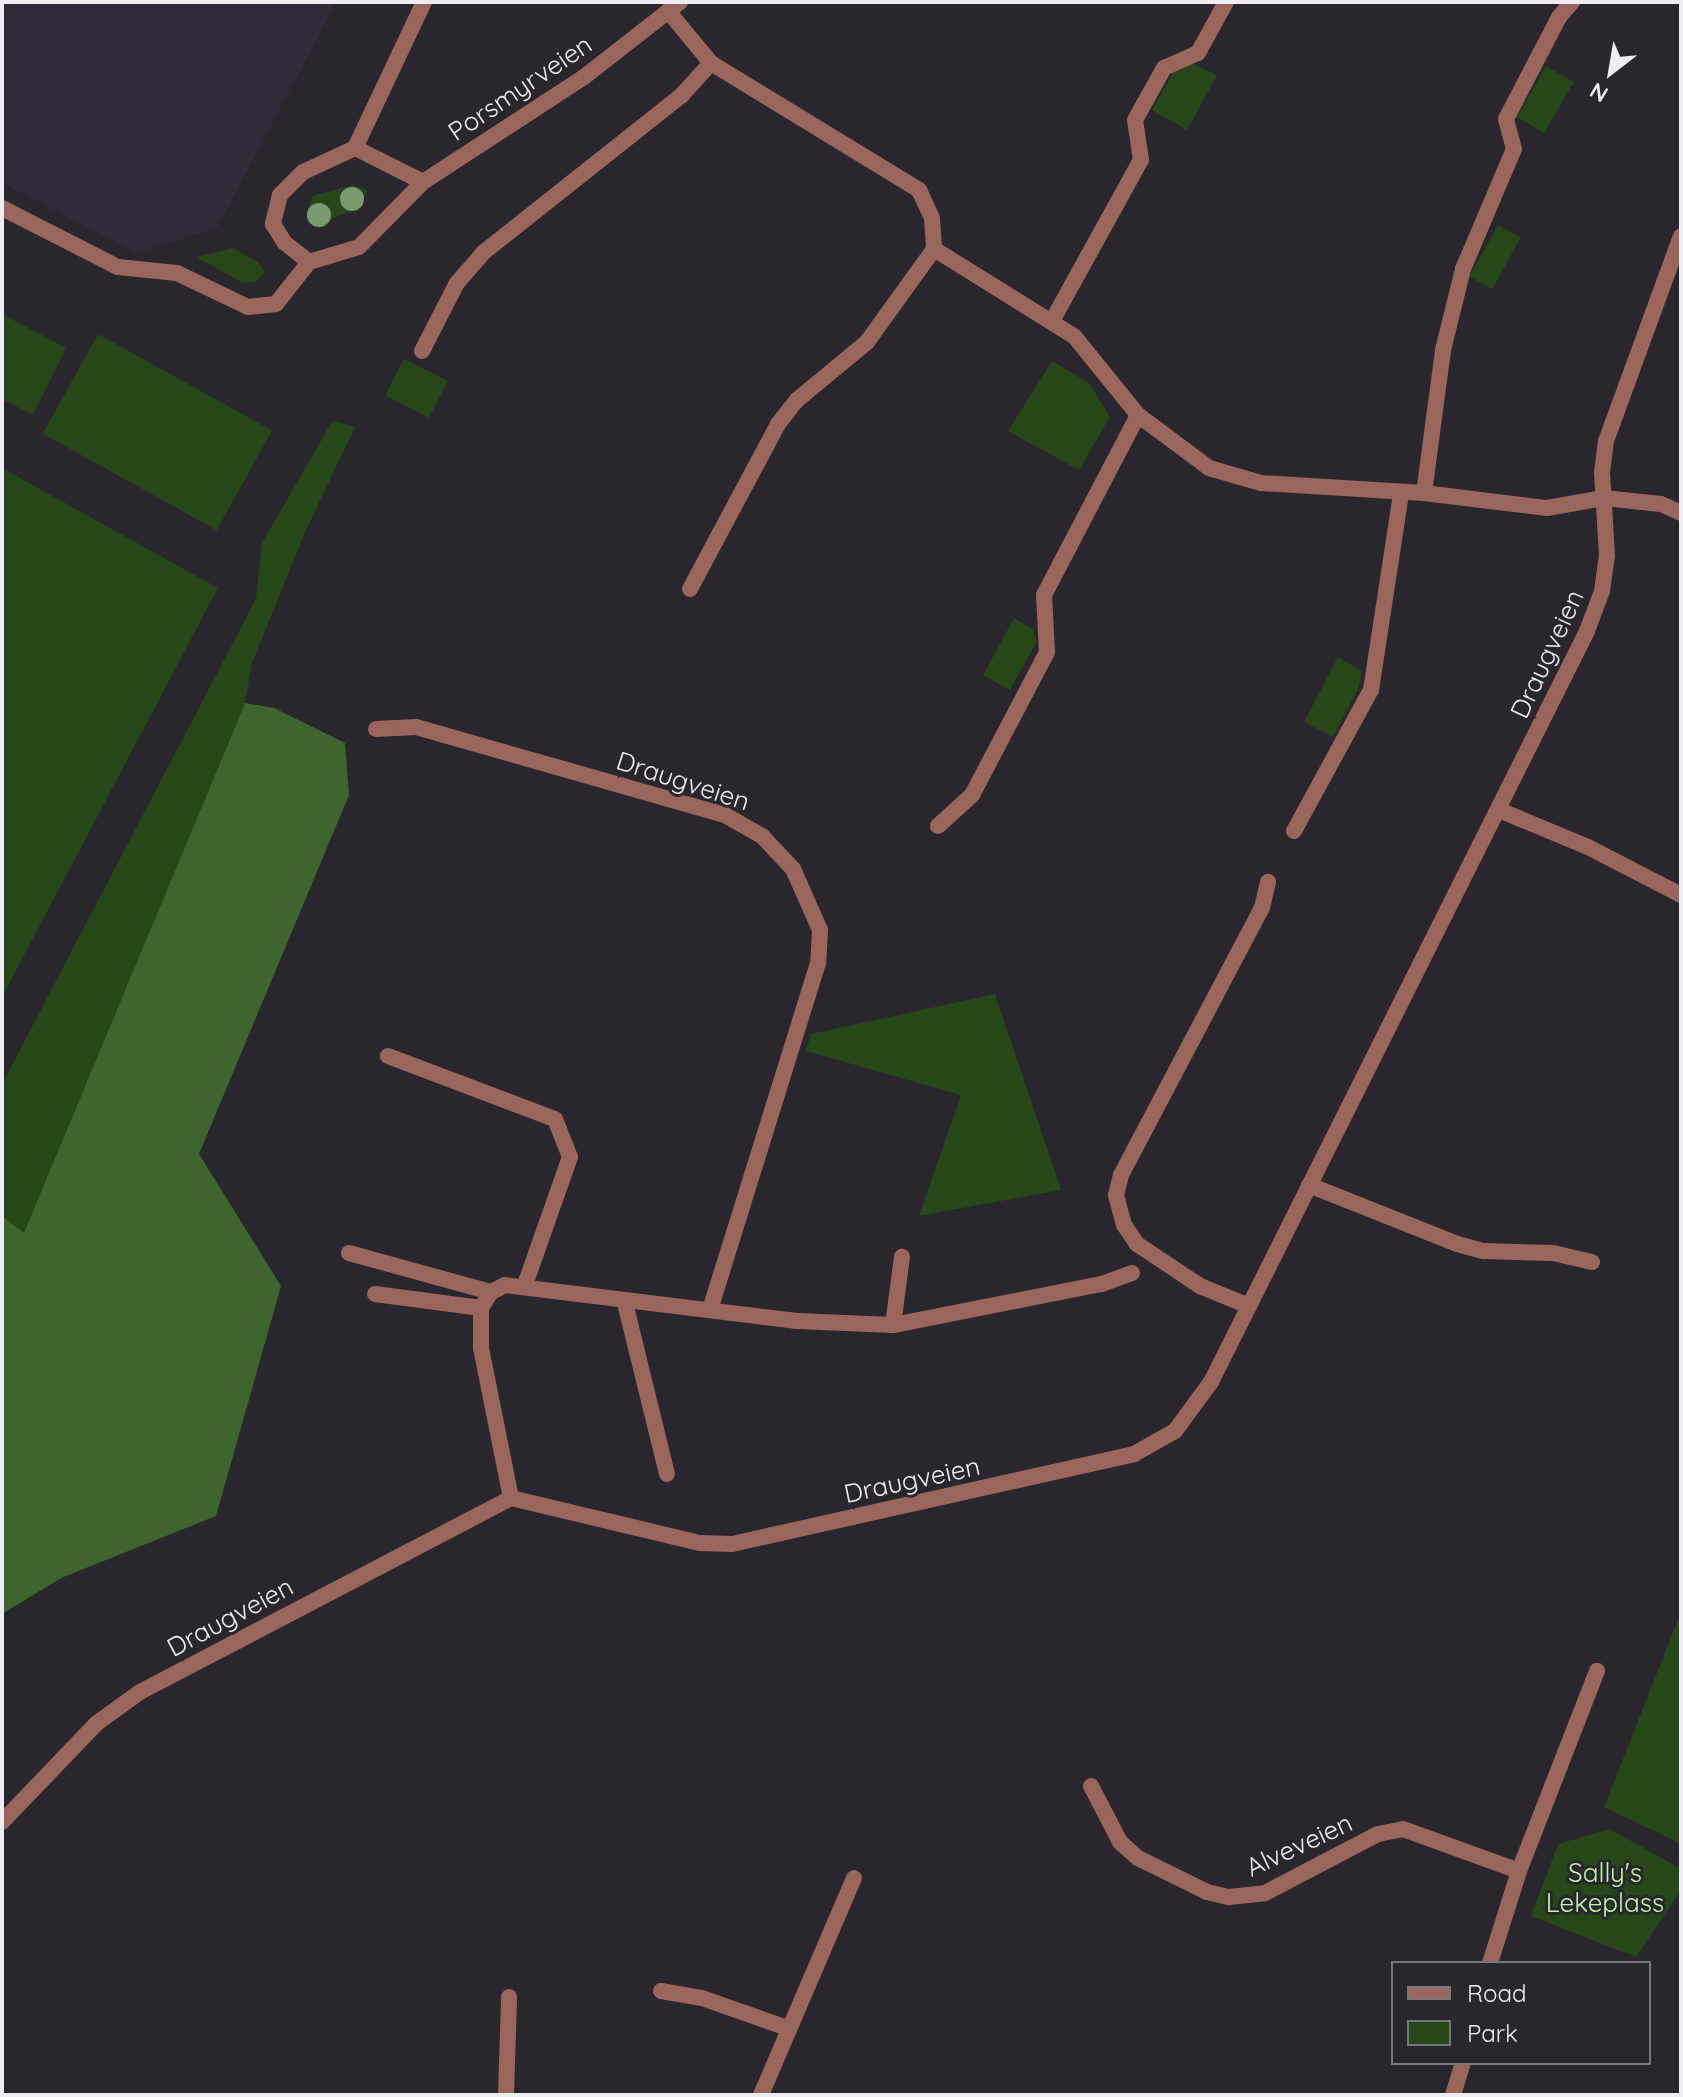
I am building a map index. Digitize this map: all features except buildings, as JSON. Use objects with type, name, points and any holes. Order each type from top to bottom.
[{"type":"street","points":[[2,208],[118,267],[177,273],[248,307],[276,304],[309,262],[285,243],[273,224],[280,195],[303,172],[355,148],[424,2]]},
{"type":"street","points":[[1052,321],[1141,160],[1135,120],[1164,68],[1198,53],[1226,2]]},
{"type":"street","points":[[1424,493],[1443,350],[1463,269],[1514,149],[1506,119],[1559,17],[1572,2]]},
{"type":"street","points":[[674,6],[692,46],[711,63],[919,190],[932,218],[934,249],[867,342],[797,400],[778,424],[690,589]]},
{"type":"street","name":"Porsmyrveien","points":[[309,262],[359,247],[423,182],[584,77],[674,6]]},
{"type":"street","points":[[422,351],[457,283],[484,252],[681,96],[711,63]]},
{"type":"street","points":[[355,148],[423,182]]},
{"type":"street","name":"Draugveien","points":[[2,1822],[97,1723],[140,1692],[511,1498],[670,1537],[732,1544],[1134,1454],[1175,1431],[1194,1409],[1249,1306],[1499,810],[1602,591],[1607,556],[1604,498],[1606,441],[1681,236]]},
{"type":"street","points":[[934,249],[1074,336],[1138,415],[1209,468],[1261,483],[1424,493],[1547,508],[1604,498],[1661,504],[1681,513]]},
{"type":"street","points":[[938,826],[972,795],[1047,652],[1044,595],[1138,415]]},
{"type":"street","points":[[1294,831],[1371,690],[1401,493]]},
{"type":"street","name":"Draugveien","points":[[376,729],[416,727],[725,815],[762,836],[793,869],[820,930],[818,963],[711,1307]]},
{"type":"street","points":[[1499,810],[1588,847],[1681,895]]},
{"type":"street","points":[[1249,1306],[1200,1286],[1137,1244],[1124,1225],[1116,1195],[1121,1175],[1262,908],[1268,882]]},
{"type":"street","points":[[388,1056],[555,1119],[570,1157],[525,1285]]},
{"type":"street","points":[[1309,1185],[1457,1244],[1484,1251],[1553,1253],[1592,1262]]},
{"type":"street","points":[[349,1253],[491,1292]]},
{"type":"street","points":[[893,1325],[902,1257]]},
{"type":"street","points":[[511,1498],[483,1369],[481,1308],[491,1292],[505,1285],[525,1285],[625,1303],[711,1307],[797,1321],[893,1325],[1101,1284],[1132,1273]]},
{"type":"street","points":[[375,1294],[481,1308]]},
{"type":"street","points":[[625,1303],[667,1474]]},
{"type":"street","points":[[1491,1961],[1519,1871],[1597,1671]]},
{"type":"street","name":"Alveveien","points":[[1091,1786],[1120,1842],[1138,1858],[1207,1892],[1229,1897],[1265,1893],[1378,1834],[1403,1829],[1519,1871]]},
{"type":"street","points":[[761,2095],[787,2028],[854,1878]]},
{"type":"street","points":[[661,1991],[702,1998],[787,2028]]},
{"type":"street","points":[[506,2095],[509,1997]]},
{"type":"street","points":[[1453,2095],[1462,2065]]},
{"type":"shaded area","points":[[2,2],[328,2],[335,5],[217,228],[137,253],[2,183]]},
{"type":"green space","points":[[1193,64],[1217,75],[1187,130],[1152,110],[1173,73]]},
{"type":"green space","points":[[1546,66],[1574,82],[1544,133],[1516,117]]},
{"type":"green space","points":[[354,185],[368,191],[356,208],[325,222],[307,214],[312,196]]},
{"type":"green space","points":[[1498,225],[1521,238],[1492,289],[1469,277]]},
{"type":"green space","points":[[233,248],[258,262],[265,272],[256,282],[243,283],[196,257]]},
{"type":"green space","points":[[2,314],[66,348],[33,415],[2,399]]},
{"type":"green space","points":[[98,334],[272,430],[217,530],[43,434]]},
{"type":"green space","points":[[404,359],[448,381],[429,418],[385,396]]},
{"type":"green space","points":[[1052,361],[1090,384],[1110,417],[1079,470],[1008,431]]},
{"type":"green space","points":[[333,420],[355,427],[306,530],[252,663],[245,703],[24,1234],[2,1216],[2,1084],[256,599],[262,543]]},
{"type":"green space","points":[[2,468],[218,588],[2,997]]},
{"type":"green space","points":[[1014,618],[1032,629],[1037,641],[1010,690],[983,675]]},
{"type":"green space","points":[[1338,657],[1362,671],[1359,687],[1333,737],[1304,722]]},
{"type":"green space","points":[[245,703],[274,708],[345,743],[349,795],[199,1154],[281,1286],[216,1516],[61,1578],[2,1614],[2,1216],[24,1233]]},
{"type":"green space","points":[[995,994],[1061,1190],[919,1216],[961,1095],[806,1051],[811,1034]]},
{"type":"green space","points":[[1681,1612],[1681,1844],[1604,1807]]},
{"type":"green space","name":"Sally's Lekeplass","points":[[1610,1829],[1681,1869],[1681,1890],[1636,1957],[1531,1916],[1558,1844]]}]
